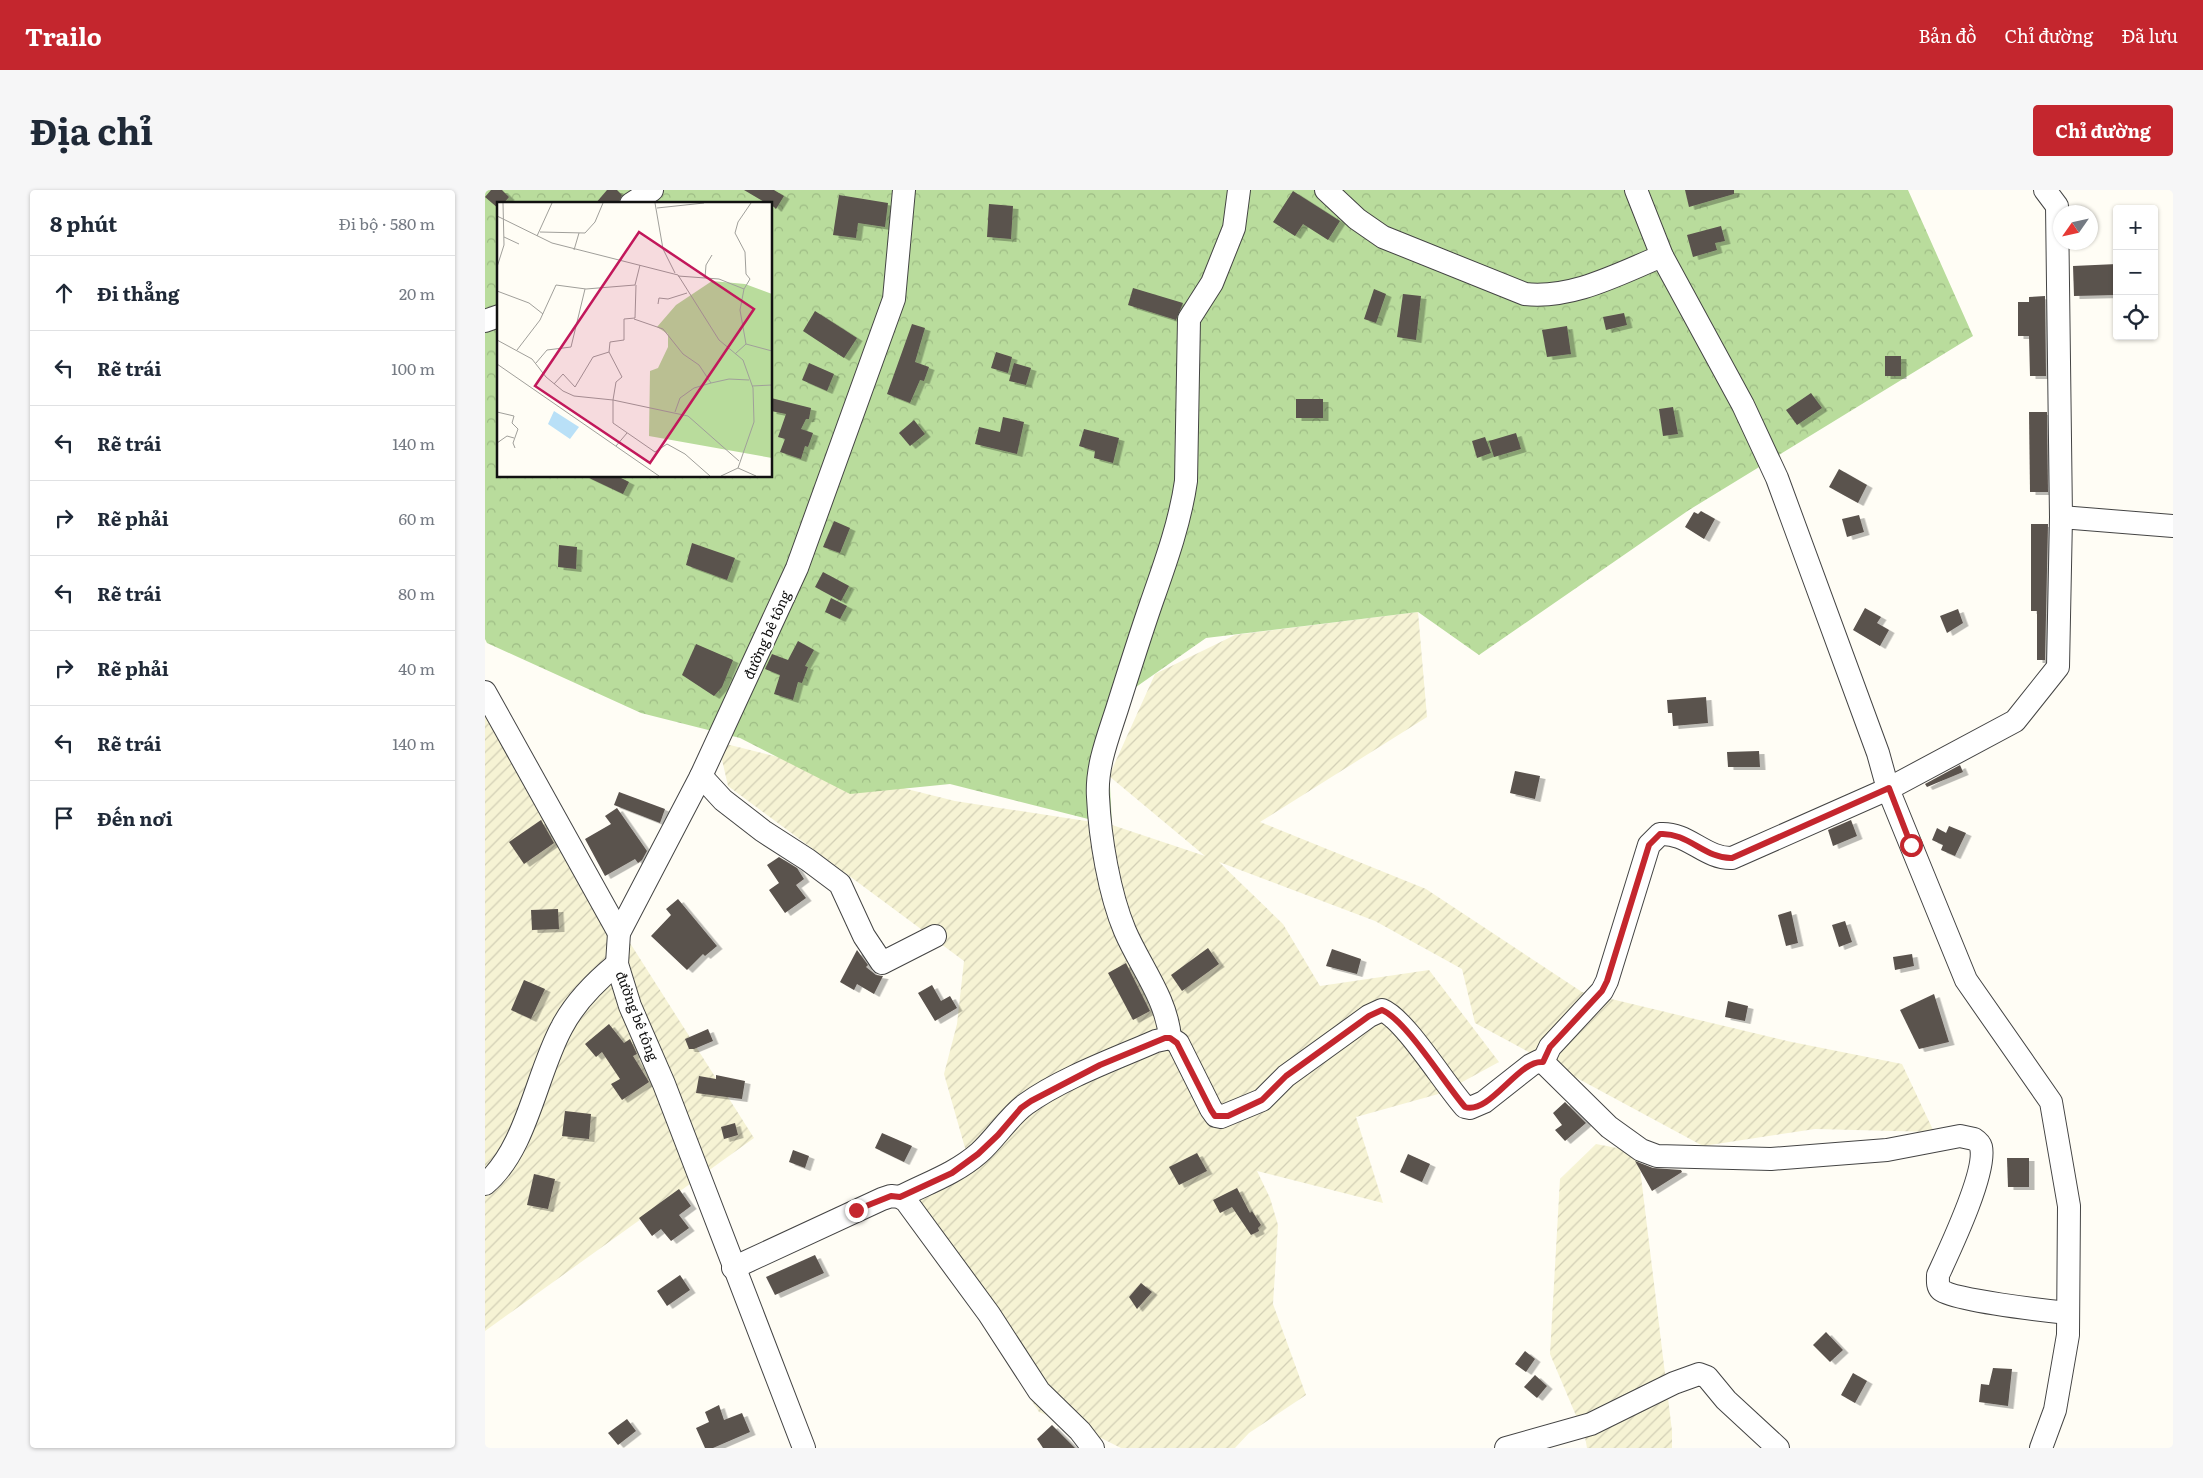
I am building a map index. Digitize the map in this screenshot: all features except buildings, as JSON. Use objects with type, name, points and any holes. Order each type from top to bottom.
[{"type":"street","points":[[634,202],[652,190]]},
{"type":"street","name":"đường bê tông","points":[[803,1448],[664,1084],[631,1006],[617,964],[619,933],[701,776],[797,568],[894,299],[904,190]]},
{"type":"street","points":[[1170,1038],[1166,1012],[1133,950],[1118,914],[1100,826],[1099,770],[1170,549],[1184,498],[1189,320],[1212,283],[1234,228],[1239,190]]},
{"type":"street","points":[[1326,190],[1357,219],[1383,237],[1525,294],[1541,296],[1573,291],[1662,256]]},
{"type":"street","points":[[1636,190],[1662,256],[1743,405],[1777,478],[1875,744],[1889,788],[1966,980],[2051,1102],[2069,1206],[2068,1334],[2055,1410],[2041,1448]]},
{"type":"street","points":[[1543,1062],[1550,1047],[1602,991],[1607,981],[1649,845],[1660,834],[1671,833],[1687,839],[1712,855],[1732,858],[1889,788],[2015,722],[2058,667],[2061,517],[2057,206],[2045,190]]},
{"type":"street","points":[[485,321],[497,317]]},
{"type":"street","points":[[2061,517],[2173,526]]},
{"type":"street","points":[[485,692],[491,716],[619,933]]},
{"type":"street","points":[[701,776],[723,800],[763,831],[808,860],[840,884],[864,936],[882,963],[935,936]]},
{"type":"street","points":[[485,1184],[507,1160],[562,1027],[586,992],[617,964]]},
{"type":"street","points":[[733,1268],[856,1210],[891,1196],[900,1197],[943,1178],[978,1154],[998,1135],[1021,1108],[1031,1101],[1100,1065],[1156,1040],[1170,1038],[1177,1043],[1211,1110],[1215,1116],[1221,1117],[1228,1116],[1262,1100],[1286,1076],[1369,1016],[1382,1010],[1392,1015],[1406,1030],[1465,1107],[1469,1108],[1485,1102],[1531,1064],[1543,1062]]},
{"type":"street","points":[[1543,1062],[1609,1127],[1641,1150],[1657,1156],[1771,1160],[1887,1150],[1960,1136],[1974,1139],[1981,1148],[1981,1158],[1964,1218],[1938,1275],[1937,1284],[1941,1291],[1951,1295],[2068,1313]]},
{"type":"street","points":[[900,1197],[905,1201],[989,1314],[1039,1391],[1080,1431],[1093,1448]]},
{"type":"street","points":[[1506,1448],[1591,1424],[1674,1383],[1699,1374],[1707,1377],[1727,1400],[1778,1448]]},
{"type":"shaded area","points":[[1418,612],[1427,717],[1260,822],[1426,889],[1582,992],[1787,1041],[1902,1064],[1934,1132],[1815,1129],[1703,1146],[1475,1023],[1462,969],[1375,921],[1219,862],[1283,924],[1320,986],[1429,970],[1499,1062],[1442,1093],[1356,1117],[1383,1203],[1257,1171],[1270,1198],[1278,1225],[1273,1304],[1306,1395],[1249,1433],[1235,1448],[1121,1448],[1039,1412],[987,1332],[916,1200],[969,1162],[944,1074],[957,1024],[964,961],[728,786],[718,742],[955,801],[1112,825],[1205,856],[1109,776],[1155,674],[1235,635]]},
{"type":"shaded area","points":[[485,715],[754,1138],[485,1331]]},
{"type":"shaded area","points":[[1596,1144],[1638,1152],[1672,1431],[1672,1448],[1587,1448],[1585,1437],[1550,1354],[1560,1179]]},
{"type":"green space","points":[[485,190],[1908,190],[1973,336],[1689,510],[1479,655],[1418,612],[1206,638],[1106,708],[1112,825],[950,784],[850,794],[740,738],[641,713],[487,643],[485,639]]},
{"type":"route","points":[[856,1210],[891,1196],[900,1197],[952,1173],[978,1154],[998,1135],[1021,1108],[1031,1101],[1100,1065],[1156,1040],[1165,1038],[1170,1038],[1177,1043],[1211,1110],[1215,1116],[1221,1117],[1228,1116],[1262,1100],[1286,1076],[1376,1011],[1382,1010],[1392,1015],[1406,1030],[1465,1107],[1475,1106],[1485,1102],[1531,1064],[1539,1061],[1543,1062],[1550,1047],[1602,991],[1607,981],[1649,845],[1660,834],[1671,833],[1687,839],[1712,855],[1732,858],[1889,788],[1911,845]]}]
